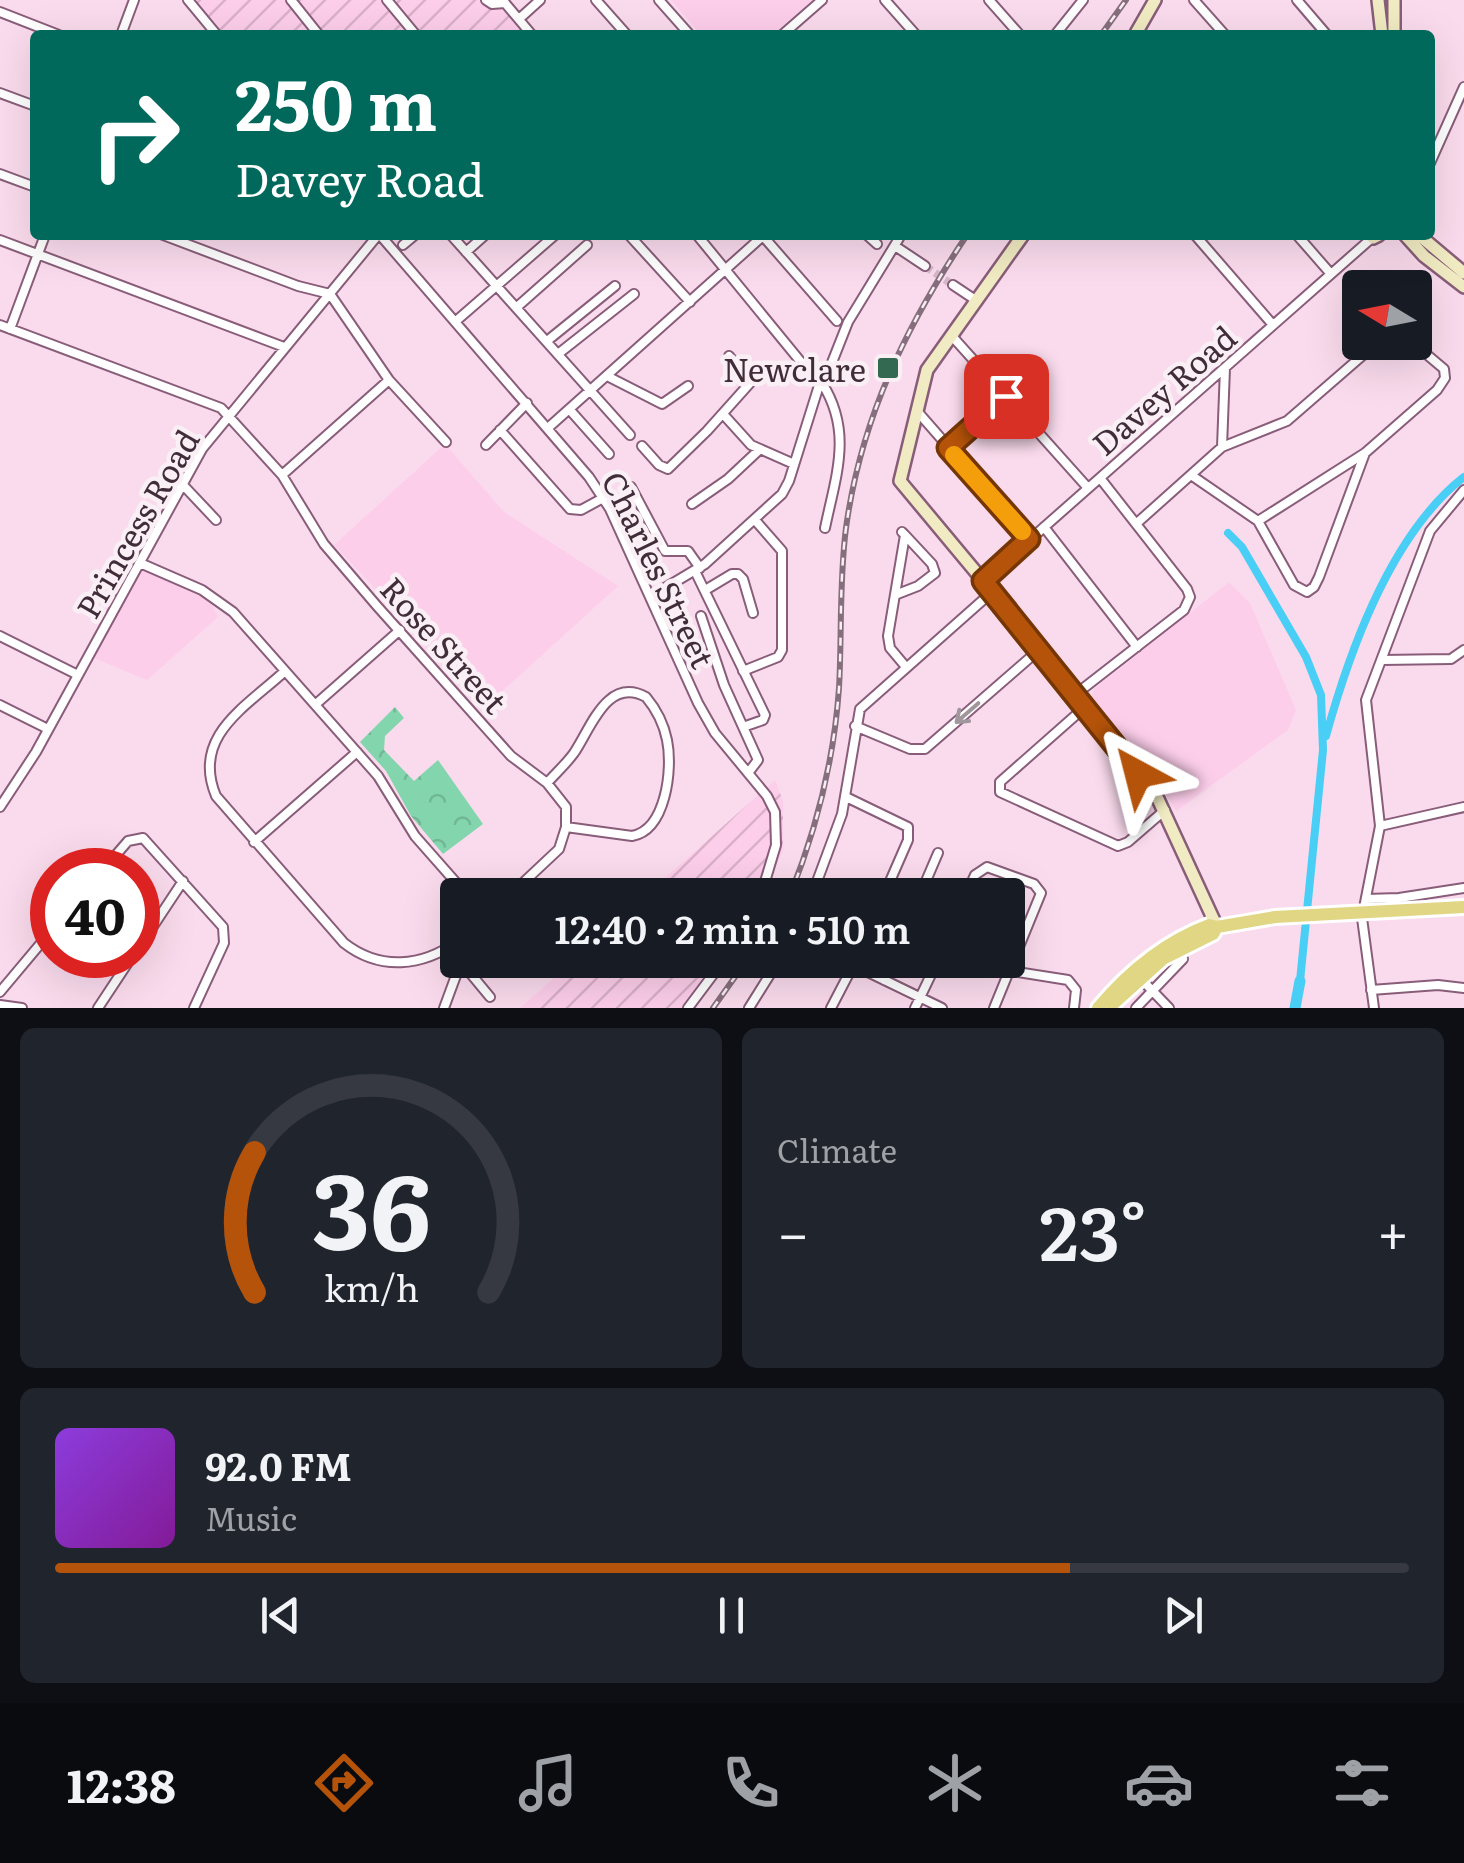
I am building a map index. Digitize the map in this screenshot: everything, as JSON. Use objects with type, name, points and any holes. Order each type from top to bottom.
[{"type":"main road","points":[[1098,1008],[1136,973],[1213,934],[1217,927],[1364,906],[1464,906]]},
{"type":"main road","points":[[1109,1008],[1136,973]]},
{"type":"street","points":[[123,30],[134,0]]},
{"type":"street","points":[[188,0],[213,30]]},
{"type":"street","points":[[290,0],[316,30]]},
{"type":"street","points":[[387,0],[412,30]]},
{"type":"street","points":[[486,0],[505,2],[528,30]]},
{"type":"street","points":[[520,19],[540,0]]},
{"type":"street","points":[[596,0],[623,30]]},
{"type":"street","points":[[659,0],[686,30]]},
{"type":"street","points":[[788,30],[822,0]]},
{"type":"street","points":[[885,0],[912,30]]},
{"type":"street","points":[[989,0],[1016,30]]},
{"type":"street","points":[[1059,30],[1084,0]]},
{"type":"street","points":[[1138,30],[1154,0]]},
{"type":"street","points":[[1194,0],[1221,30]]},
{"type":"street","points":[[1297,0],[1323,30]]},
{"type":"street","points":[[1378,0],[1381,30]]},
{"type":"street","points":[[1394,0],[1394,30]]},
{"type":"street","points":[[0,12],[47,30]]},
{"type":"street","points":[[1435,152],[1464,87]]},
{"type":"street","points":[[0,93],[30,104]]},
{"type":"street","points":[[0,174],[30,185]]},
{"type":"street","points":[[0,240],[284,347]]},
{"type":"street","points":[[44,240],[5,327],[217,406],[229,416]]},
{"type":"street","points":[[176,240],[298,286],[330,294],[389,380],[446,442]]},
{"type":"street","name":"Princess Road","points":[[0,807],[22,776],[202,450],[376,240]]},
{"type":"street","name":"Charles Street","points":[[384,240],[549,427],[603,498],[715,734],[776,812],[777,834],[767,878]]},
{"type":"street","points":[[403,245],[409,240]]},
{"type":"street","points":[[455,240],[630,436]]},
{"type":"street","points":[[466,252],[479,240]]},
{"type":"street","points":[[456,321],[549,240]]},
{"type":"street","points":[[634,240],[690,302]]},
{"type":"street","points":[[701,240],[805,367],[821,379],[840,419],[842,436],[825,528]]},
{"type":"street","points":[[549,427],[758,240]]},
{"type":"street","points":[[767,240],[837,321]]},
{"type":"street","points":[[873,240],[877,244]]},
{"type":"street","points":[[650,597],[697,569],[782,494],[821,379],[832,365],[848,322],[898,240]]},
{"type":"street","points":[[1020,240],[927,370],[900,471],[901,485],[1040,649],[1165,810],[1217,927]]},
{"type":"street","points":[[1199,240],[1273,325]]},
{"type":"street","points":[[1301,240],[1331,274]]},
{"type":"street","name":"Davey Road","points":[[855,726],[864,704],[988,586],[1029,539],[1371,240]]},
{"type":"street","points":[[1412,240],[1424,256],[1464,288]]},
{"type":"street","points":[[1415,240],[1464,273]]},
{"type":"street","points":[[517,306],[587,245]]},
{"type":"street","points":[[895,246],[925,266]]},
{"type":"street","points":[[954,285],[977,301]]},
{"type":"street","points":[[547,341],[615,286]]},
{"type":"street","points":[[558,354],[634,294]]},
{"type":"street","points":[[952,335],[1088,488]]},
{"type":"street","points":[[642,446],[659,465],[668,468],[723,414],[750,383],[729,356]]},
{"type":"street","points":[[1258,521],[1366,453],[1444,382],[1442,364],[1432,357]]},
{"type":"street","points":[[1137,523],[1222,447],[1287,422],[1358,360]]},
{"type":"street","points":[[1222,447],[1225,368]]},
{"type":"street","points":[[607,376],[662,404],[688,386]]},
{"type":"street","points":[[282,475],[389,380]]},
{"type":"street","points":[[948,448],[1006,396]]},
{"type":"street","points":[[486,444],[528,403]]},
{"type":"street","points":[[569,409],[609,454]]},
{"type":"street","points":[[916,410],[1029,539]]},
{"type":"street","points":[[723,414],[758,450],[794,464]]},
{"type":"street","name":"Rose Street","points":[[229,416],[282,475],[324,544],[510,756],[547,783],[566,807],[566,826]]},
{"type":"street","points":[[500,430],[570,509],[581,510],[603,498]]},
{"type":"street","points":[[692,504],[728,479],[758,450]]},
{"type":"street","points":[[1191,474],[1258,521],[1294,585],[1302,591],[1311,590],[1366,453]]},
{"type":"street","points":[[1076,694],[1184,610],[1190,597],[1187,588],[1100,478]]},
{"type":"street","points":[[182,485],[216,520]]},
{"type":"street","points":[[631,488],[665,550],[688,551],[697,569],[720,627],[766,717],[743,727]]},
{"type":"street","points":[[1374,1008],[1364,906],[1380,826],[1366,705],[1430,530],[1464,490]]},
{"type":"street","points":[[743,671],[778,657],[782,650],[782,551],[755,520]]},
{"type":"street","points":[[1044,527],[1138,647]]},
{"type":"street","points":[[895,595],[936,573],[903,534],[888,643],[906,666]]},
{"type":"street","points":[[140,563],[226,605],[357,752],[385,786],[415,836],[452,878]]},
{"type":"street","points":[[706,589],[738,574],[753,613]]},
{"type":"street","points":[[700,616],[724,685],[758,762],[748,774]]},
{"type":"street","points":[[316,704],[400,630]]},
{"type":"street","points":[[0,636],[78,675]]},
{"type":"street","points":[[819,878],[832,849],[846,796],[855,726],[910,750],[925,749],[1040,649]]},
{"type":"street","points":[[1382,660],[1450,659],[1464,650]]},
{"type":"street","points":[[285,671],[221,729],[210,752],[209,768],[216,796],[344,943],[358,953],[391,964],[412,962],[440,950]]},
{"type":"street","points":[[529,878],[552,857],[564,839],[566,826],[632,836],[642,834],[655,822],[662,802],[668,750],[663,726],[646,697],[630,692],[608,701],[574,753],[547,783]]},
{"type":"street","points":[[0,705],[48,729]]},
{"type":"street","points":[[1085,707],[1000,782],[1000,792],[1118,846],[1165,810]]},
{"type":"street","points":[[254,842],[357,752]]},
{"type":"street","points":[[846,796],[908,827],[908,840],[891,878]]},
{"type":"street","points":[[1380,826],[1464,808]]},
{"type":"street","points":[[122,848],[138,837],[154,848]]},
{"type":"street","points":[[927,878],[938,853]]},
{"type":"street","points":[[160,854],[225,933],[222,950],[194,1008]]},
{"type":"street","points":[[974,878],[987,867],[1014,878]]},
{"type":"street","points":[[160,915],[183,880]]},
{"type":"street","points":[[1025,883],[1040,889],[1041,901],[1025,938]]},
{"type":"street","points":[[1364,906],[1464,888]]},
{"type":"street","points":[[0,992],[30,956]]},
{"type":"street","points":[[1136,1008],[1184,959]]},
{"type":"street","points":[[1025,973],[1068,980],[1074,985],[1077,1007]]},
{"type":"street","points":[[1136,973],[1169,1008]]},
{"type":"street","points":[[98,1008],[118,978]]},
{"type":"street","points":[[444,1008],[453,978]]},
{"type":"street","points":[[474,978],[490,997]]},
{"type":"street","points":[[688,1008],[710,978]]},
{"type":"street","points":[[749,1008],[768,978]]},
{"type":"street","points":[[831,1008],[847,978]]},
{"type":"street","points":[[881,978],[942,1008]]},
{"type":"street","points":[[916,1008],[930,978]]},
{"type":"street","points":[[994,1008],[1008,978]]},
{"type":"street","points":[[1370,990],[1438,985],[1464,988]]},
{"type":"street","points":[[0,1005],[22,1008]]},
{"type":"shaded area","points":[[194,0],[505,0],[526,30],[220,30]]},
{"type":"shaded area","points":[[671,0],[812,0],[778,30],[697,30]]},
{"type":"shaded area","points":[[445,444],[504,512],[618,586],[486,706],[334,545]]},
{"type":"shaded area","points":[[148,570],[209,598],[218,617],[147,680],[94,658],[138,573]]},
{"type":"shaded area","points":[[1229,582],[1250,603],[1296,710],[1288,730],[1176,811],[1156,778],[1091,699],[1094,689]]},
{"type":"shaded area","points":[[775,780],[783,801],[783,850],[771,878],[665,878]]},
{"type":"shaded area","points":[[554,978],[716,978],[693,1008],[520,1008]]},
{"type":"green space","points":[[395,707],[404,718],[385,736],[384,750],[414,781],[438,760],[483,824],[443,854],[411,816],[386,771],[360,742]]},
{"type":"waterway","points":[[1326,736],[1361,631],[1395,561],[1415,529],[1464,477]]},
{"type":"waterway","points":[[1228,533],[1242,547],[1306,657],[1321,695],[1323,750],[1300,981]]},
{"type":"waterway","points":[[1295,1008],[1300,981]]},
{"type":"tunnel","points":[[925,266],[953,285]]},
{"type":"railway","points":[[1105,30],[1126,0]]},
{"type":"railway","points":[[796,878],[816,819],[833,741],[846,528],[863,449],[889,374],[924,304],[964,240]]},
{"type":"railway","points":[[713,1008],[734,978]]},
{"type":"slow traffic","points":[[954,455],[1022,531]]},
{"type":"place","name":"Newclare","points":[[888,368]]},
{"type":"route","points":[[1006,396],[948,448],[1029,539],[983,581],[1138,774]]}]
